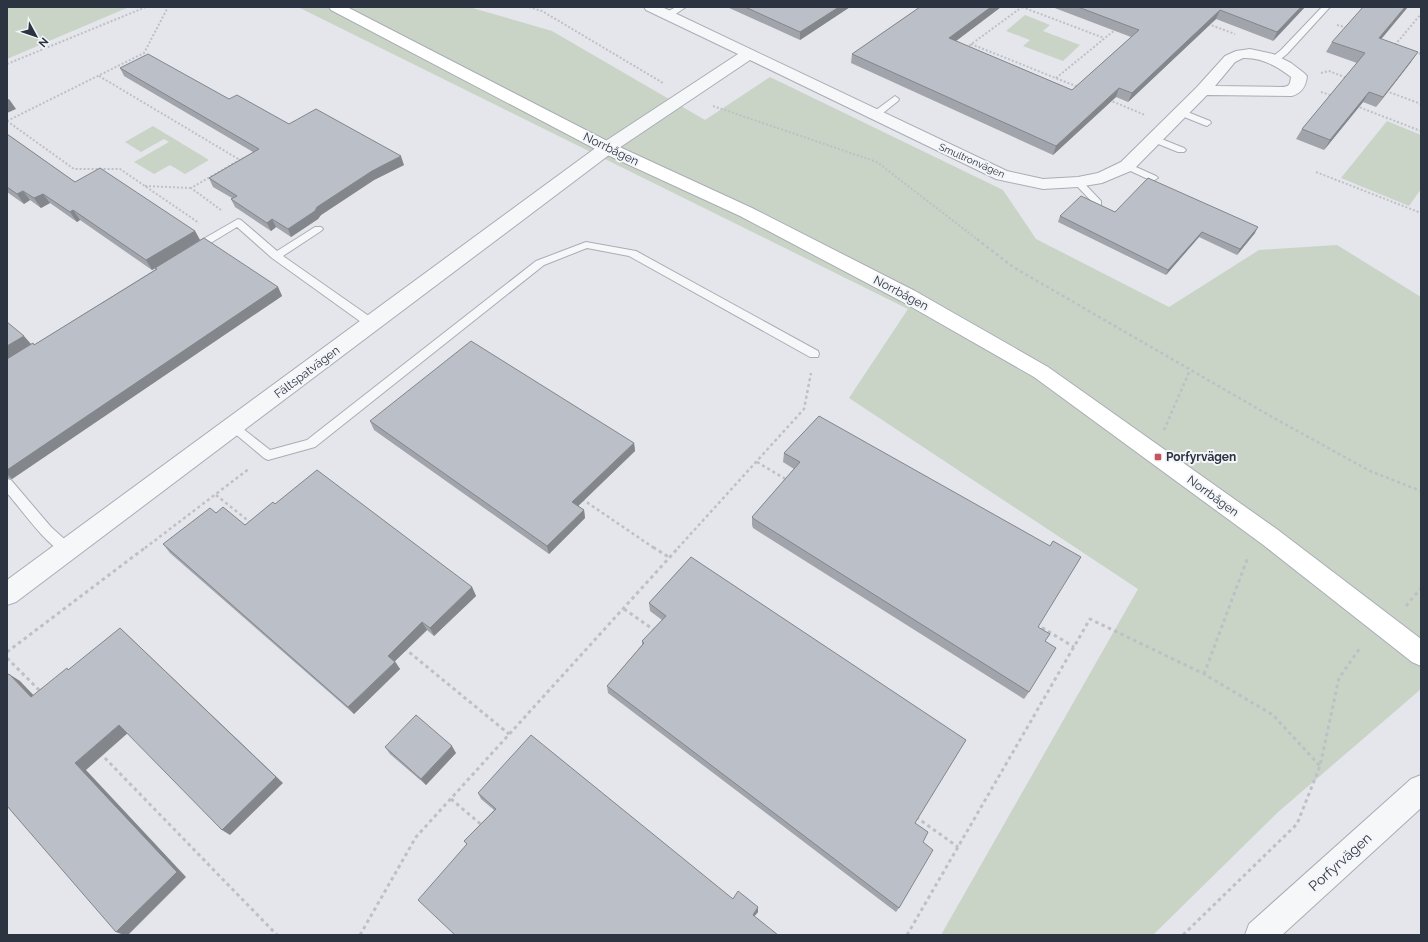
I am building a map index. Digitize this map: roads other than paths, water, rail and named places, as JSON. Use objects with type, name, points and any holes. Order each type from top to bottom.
[{"type":"street","name":"Norrbågen","points":[[336,7],[410,44],[607,148],[746,212],[908,296],[1041,372],[1270,536],[1421,654]]},
{"type":"street","name":"Smultronvägen","points":[[651,7],[1002,175],[1043,184],[1078,182],[1102,178],[1127,166],[1203,90],[1232,58],[1243,54],[1258,55],[1287,65],[1299,76],[1298,85],[1292,91],[1203,90]]},
{"type":"street","points":[[607,148],[749,54]]},
{"type":"street","name":"Fältspatvägen","points":[[7,594],[607,148]]},
{"type":"street","name":"Porfyrvägen","points":[[1260,935],[1421,789]]},
{"type":"lane","points":[[668,15],[682,7]]},
{"type":"lane","points":[[1274,60],[1284,52],[1326,7]]},
{"type":"lane","points":[[875,115],[895,99]]},
{"type":"lane","points":[[1180,112],[1207,123]]},
{"type":"lane","points":[[1154,138],[1181,150]]},
{"type":"lane","points":[[1127,166],[1153,178]]},
{"type":"lane","points":[[1078,182],[1098,203]]},
{"type":"lane","points":[[189,252],[238,222],[276,256],[372,324]]},
{"type":"lane","points":[[276,256],[318,229]]},
{"type":"lane","points":[[233,427],[268,455],[312,444],[540,262],[586,245],[632,253],[814,354]]},
{"type":"lane","points":[[7,484],[47,531],[67,550]]},
{"type":"place","name":"Porfyrvägen","points":[[1158,457]]}]
